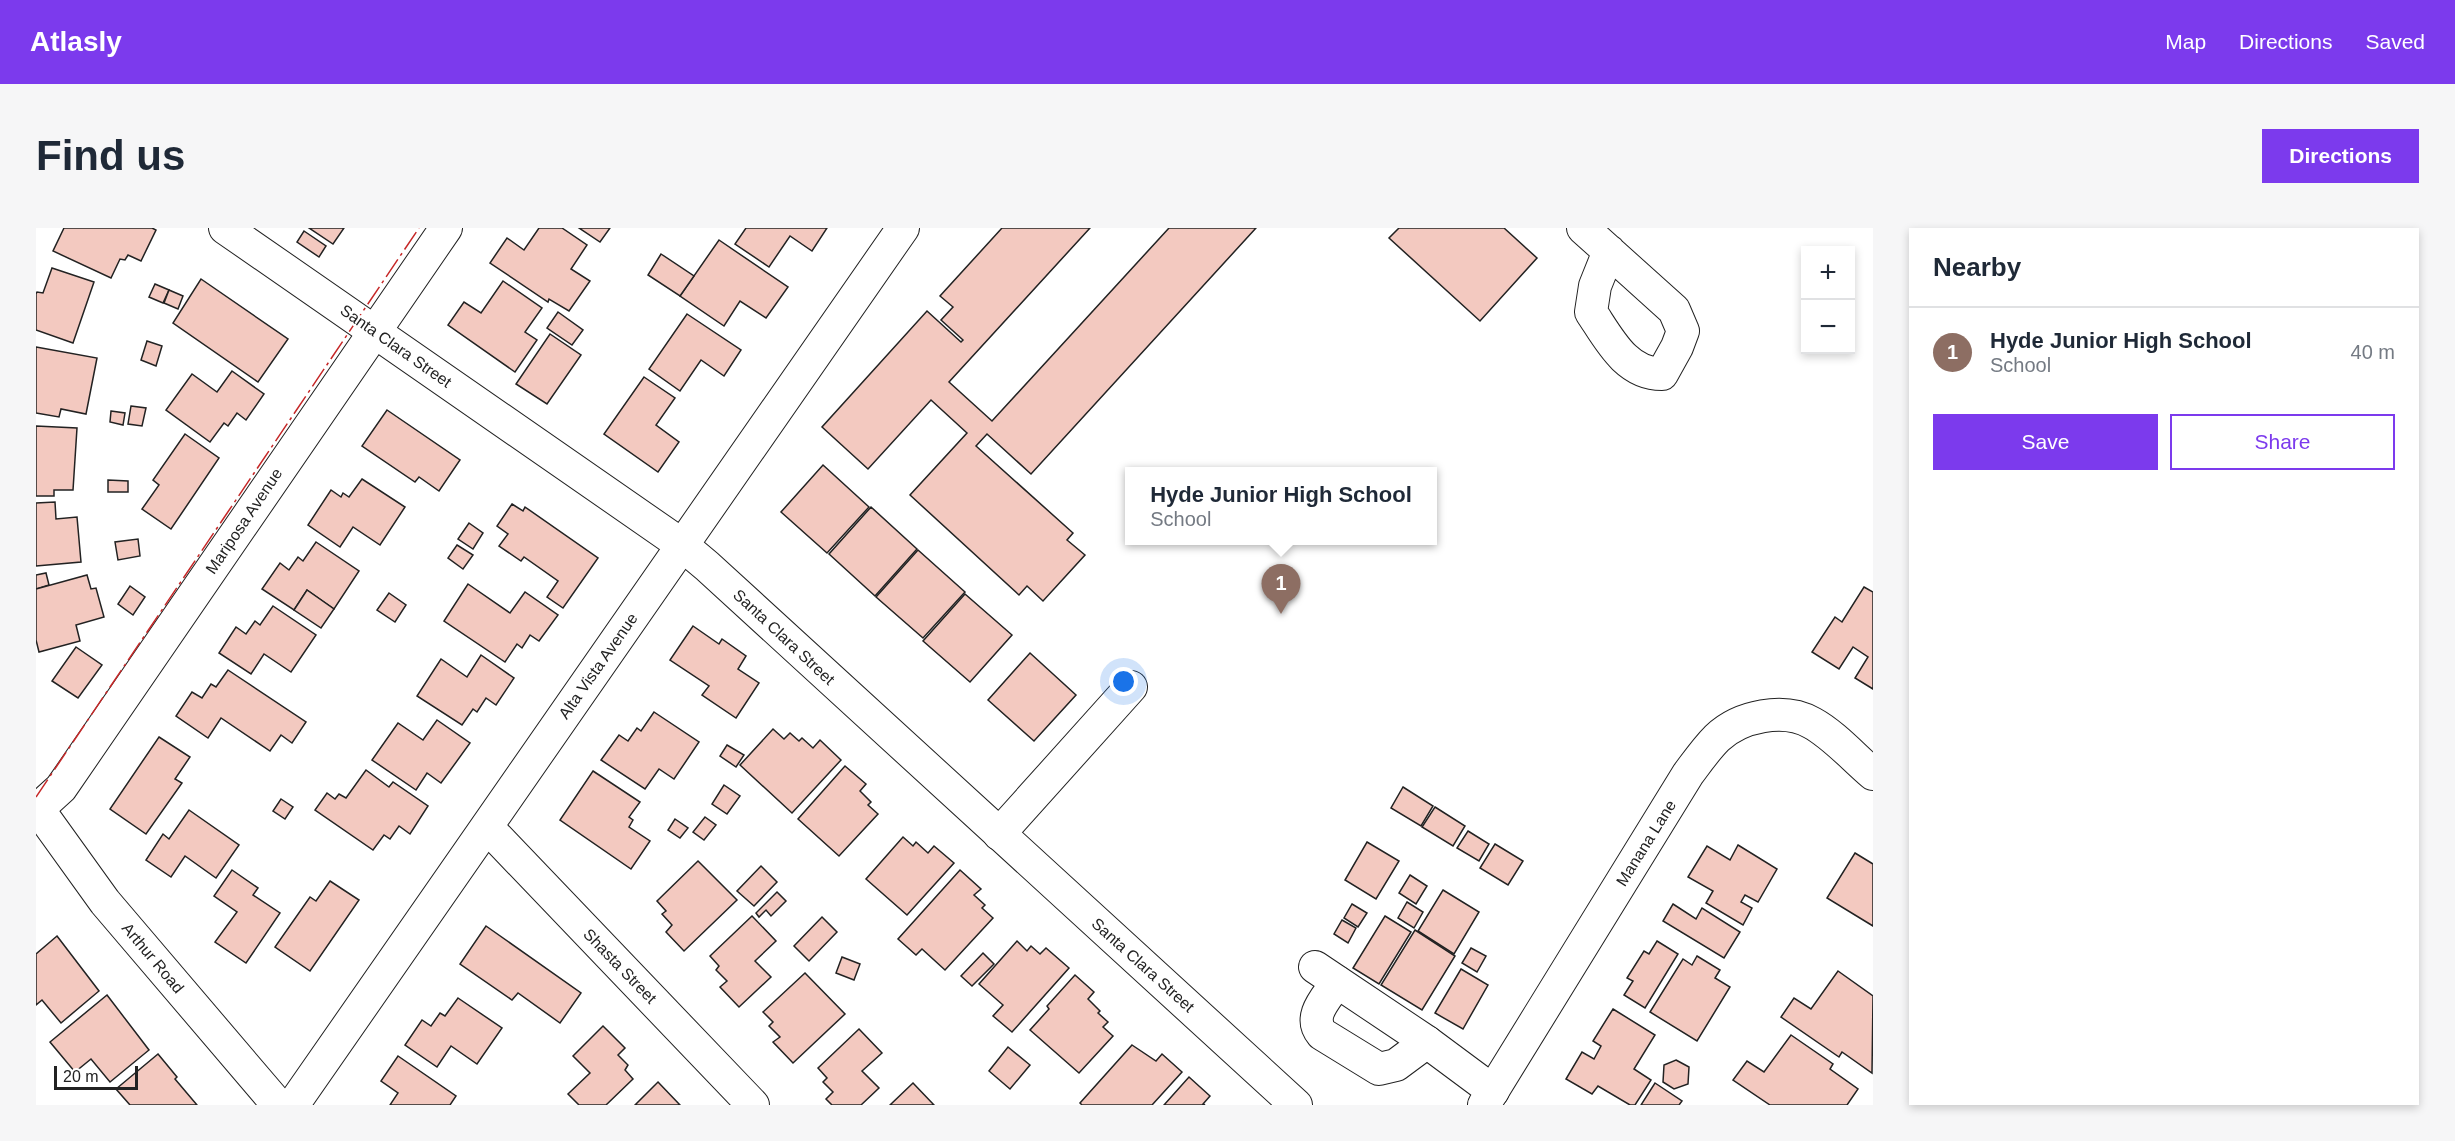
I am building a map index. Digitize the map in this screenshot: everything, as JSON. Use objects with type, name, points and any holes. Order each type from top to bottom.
[{"type":"street","name":"Santa Clara Street","points":[[225,228],[682,545],[1296,1105]]},
{"type":"street","name":"Mariposa Avenue","points":[[37,807],[61,788],[446,228]]},
{"type":"street","name":"Alta Vista Avenue","points":[[293,1105],[903,228]]},
{"type":"street","points":[[1583,228],[1609,251]]},
{"type":"street","points":[[999,834],[1131,687]]},
{"type":"street","name":"Manana Lane","points":[[1489,1098],[1688,774],[1718,737],[1738,723],[1763,716],[1789,716],[1812,723],[1873,774]]},
{"type":"street","name":"Arthur Road","points":[[37,807],[105,902],[278,1105]]},
{"type":"street","name":"Shasta Street","points":[[487,827],[753,1105]]},
{"type":"street","points":[[1427,1042],[1396,1065],[1379,1069],[1322,1034],[1316,1025],[1316,1016],[1326,975],[1427,1042],[1489,1098]]},
{"type":"building","points":[[64,228],[152,228],[156,230],[141,261],[128,255],[125,260],[120,259],[111,278],[53,251]]},
{"type":"building","points":[[309,228],[344,228],[333,244]]},
{"type":"building","points":[[539,228],[562,228],[587,245],[571,269],[590,281],[569,311],[549,299],[548,302],[490,263],[507,238],[524,250]]},
{"type":"building","points":[[579,228],[610,228],[600,242]]},
{"type":"building","points":[[746,228],[827,228],[812,251],[790,236],[769,267],[735,244]]},
{"type":"building","points":[[1002,228],[1090,228],[949,382],[992,421],[1169,228],[1256,228],[1031,474],[987,434],[976,446],[1073,533],[1067,540],[1085,555],[1043,601],[1027,586],[1019,595],[910,495],[967,433],[931,400],[868,469],[822,427],[927,311],[961,342],[963,340],[941,320],[953,307],[940,296]]},
{"type":"building","points":[[1399,228],[1504,228],[1537,258],[1480,321],[1389,238]]},
{"type":"building","points":[[304,231],[326,246],[319,257],[297,242]]},
{"type":"building","points":[[719,240],[788,287],[766,318],[740,301],[724,326],[680,296]]},
{"type":"building","points":[[661,254],[694,276],[680,296],[648,275]]},
{"type":"building","points":[[52,268],[94,282],[73,343],[36,330],[36,294],[37,292],[43,293]]},
{"type":"building","points":[[201,279],[288,339],[258,382],[173,323]]},
{"type":"building","points":[[503,281],[542,308],[525,332],[537,340],[515,372],[448,325],[464,302],[481,313]]},
{"type":"building","points":[[155,284],[169,290],[163,303],[149,297]]},
{"type":"building","points":[[169,290],[183,296],[178,309],[164,303]]},
{"type":"building","points":[[558,312],[583,330],[572,345],[547,328]]},
{"type":"building","points":[[687,314],[741,350],[724,376],[701,360],[680,391],[649,369]]},
{"type":"building","points":[[550,334],[581,355],[547,404],[516,384]]},
{"type":"building","points":[[147,341],[162,346],[156,366],[141,360]]},
{"type":"building","points":[[36,347],[97,358],[86,414],[61,409],[59,417],[36,413]]},
{"type":"building","points":[[232,371],[264,394],[246,420],[237,413],[228,426],[224,423],[210,442],[166,410],[192,374],[217,392]]},
{"type":"building","points":[[644,377],[675,398],[656,425],[679,442],[658,472],[604,434]]},
{"type":"building","points":[[131,406],[146,408],[142,426],[128,424]]},
{"type":"building","points":[[387,410],[460,460],[439,491],[419,477],[415,482],[362,446]]},
{"type":"building","points":[[111,411],[125,413],[123,425],[110,422]]},
{"type":"building","points":[[36,426],[77,428],[73,490],[54,490],[54,496],[36,496]]},
{"type":"building","points":[[185,434],[219,458],[171,529],[142,509],[159,485],[153,480]]},
{"type":"building","points":[[823,465],[869,507],[827,553],[781,512]]},
{"type":"building","points":[[362,479],[405,507],[380,545],[353,527],[340,547],[308,525],[331,490],[341,497],[343,493],[349,497]]},
{"type":"building","points":[[108,480],[128,481],[128,492],[108,492]]},
{"type":"building","points":[[55,502],[56,519],[77,517],[81,562],[36,566],[36,503]]},
{"type":"building","points":[[512,504],[523,511],[525,507],[598,558],[563,608],[547,597],[558,581],[524,557],[521,561],[499,546],[508,534],[497,526]]},
{"type":"building","points":[[871,507],[917,549],[875,596],[829,554]]},
{"type":"building","points":[[469,523],[483,533],[473,549],[458,539]]},
{"type":"building","points":[[138,539],[140,556],[118,560],[115,542]]},
{"type":"building","points":[[316,542],[359,571],[334,609],[307,590],[294,610],[262,589],[280,563],[289,570],[298,557],[303,561]]},
{"type":"building","points":[[457,545],[473,555],[463,569],[448,558]]},
{"type":"building","points":[[918,550],[965,592],[923,638],[876,597]]},
{"type":"building","points":[[46,573],[49,585],[36,589],[36,575]]},
{"type":"building","points":[[87,575],[91,589],[96,588],[104,617],[76,625],[80,641],[39,652],[36,640],[36,589]]},
{"type":"building","points":[[468,584],[510,613],[525,592],[558,615],[539,641],[530,635],[522,648],[517,644],[505,662],[444,621]]},
{"type":"building","points":[[130,586],[145,597],[133,615],[118,604]]},
{"type":"building","points":[[1864,587],[1873,592],[1873,689],[1855,678],[1868,657],[1853,647],[1839,669],[1812,652],[1835,617],[1842,622]]},
{"type":"building","points":[[307,590],[334,609],[321,628],[294,610]]},
{"type":"building","points":[[389,593],[406,605],[395,622],[377,610]]},
{"type":"building","points":[[965,594],[1012,635],[970,682],[923,641]]},
{"type":"building","points":[[273,606],[316,635],[291,672],[264,654],[251,674],[219,653],[236,627],[246,634],[255,621],[260,625]]},
{"type":"building","points":[[693,626],[719,644],[722,639],[746,656],[738,669],[759,683],[736,718],[702,695],[709,686],[670,660]]},
{"type":"building","points":[[76,647],[102,665],[78,698],[52,681]]},
{"type":"building","points":[[1030,653],[1076,695],[1034,741],[988,700]]},
{"type":"building","points":[[481,655],[514,678],[496,705],[486,698],[477,712],[473,709],[462,725],[417,696],[441,659],[467,677]]},
{"type":"building","points":[[228,670],[306,722],[292,743],[281,735],[270,751],[221,718],[208,738],[176,716],[192,692],[202,698],[211,684],[216,687]]},
{"type":"building","points":[[654,712],[699,742],[674,779],[659,769],[645,789],[601,760],[619,735],[628,741],[637,728],[641,731]]},
{"type":"building","points":[[437,720],[470,743],[441,783],[427,773],[416,790],[372,760],[398,723],[423,740]]},
{"type":"building","points":[[773,729],[784,739],[790,733],[799,741],[802,738],[813,748],[820,740],[841,760],[792,813],[740,765]]},
{"type":"building","points":[[159,737],[190,757],[175,779],[182,783],[146,834],[110,809]]},
{"type":"building","points":[[727,745],[744,755],[736,767],[720,756]]},
{"type":"building","points":[[845,766],[866,784],[860,791],[871,802],[868,805],[878,814],[839,856],[798,819]]},
{"type":"building","points":[[366,770],[389,787],[393,782],[428,806],[410,834],[399,826],[390,839],[384,835],[373,850],[315,810],[327,793],[335,799],[339,794],[346,798]]},
{"type":"building","points":[[593,771],[640,802],[629,817],[633,820],[629,827],[650,841],[631,869],[560,820]]},
{"type":"building","points":[[724,785],[740,796],[727,814],[712,804]]},
{"type":"building","points":[[1403,787],[1433,806],[1421,826],[1391,808]]},
{"type":"building","points":[[281,799],[293,807],[285,819],[273,811]]},
{"type":"building","points":[[1435,807],[1465,826],[1453,846],[1422,827]]},
{"type":"building","points":[[189,810],[239,845],[216,878],[185,856],[171,877],[146,860],[163,834],[169,839]]},
{"type":"building","points":[[705,817],[716,825],[704,840],[693,832]]},
{"type":"building","points":[[675,819],[688,828],[680,838],[668,830]]},
{"type":"building","points":[[1468,831],[1489,844],[1479,861],[1457,848]]},
{"type":"building","points":[[903,837],[913,846],[916,842],[928,853],[934,846],[954,863],[907,915],[866,879]]},
{"type":"building","points":[[1367,842],[1399,861],[1376,899],[1345,880]]},
{"type":"building","points":[[1495,844],[1523,861],[1508,885],[1480,868]]},
{"type":"building","points":[[1738,845],[1777,869],[1758,902],[1745,895],[1741,902],[1752,908],[1743,925],[1706,903],[1713,891],[1688,877],[1707,846],[1730,860]]},
{"type":"building","points":[[1855,853],[1873,864],[1873,926],[1827,898]]},
{"type":"building","points":[[698,861],[737,900],[684,951],[666,932],[672,925],[662,914],[666,911],[657,901]]},
{"type":"building","points":[[761,866],[777,882],[754,906],[737,891]]},
{"type":"building","points":[[232,870],[258,888],[253,895],[280,913],[246,963],[215,942],[237,912],[214,896]]},
{"type":"building","points":[[960,870],[981,889],[974,895],[985,905],[982,908],[993,918],[945,970],[922,949],[916,955],[898,939]]},
{"type":"building","points":[[1410,875],[1427,886],[1416,904],[1399,893]]},
{"type":"building","points":[[330,881],[359,900],[310,971],[275,947],[310,897],[316,901]]},
{"type":"building","points":[[1443,890],[1479,912],[1454,954],[1418,931]]},
{"type":"building","points":[[777,892],[786,901],[771,916],[766,910],[759,917],[756,913]]},
{"type":"building","points":[[1407,902],[1423,912],[1414,928],[1398,918]]},
{"type":"building","points":[[1352,904],[1367,913],[1358,927],[1344,918]]},
{"type":"building","points":[[1673,904],[1696,919],[1702,908],[1740,932],[1724,958],[1663,921]]},
{"type":"building","points":[[752,916],[776,941],[755,961],[771,977],[739,1007],[720,987],[727,981],[716,970],[719,966],[710,956]]},
{"type":"building","points":[[1385,916],[1411,932],[1379,984],[1353,968]]},
{"type":"building","points":[[822,917],[837,932],[809,961],[794,946]]},
{"type":"building","points":[[1342,920],[1356,928],[1348,943],[1334,934]]},
{"type":"building","points":[[486,926],[581,993],[560,1023],[518,993],[512,1000],[460,964]]},
{"type":"building","points":[[1415,930],[1455,956],[1422,1010],[1381,985]]},
{"type":"building","points":[[57,936],[99,991],[61,1023],[42,1000],[36,1005],[36,954]]},
{"type":"building","points":[[1017,941],[1027,951],[1031,946],[1040,954],[1046,948],[1069,968],[1012,1032],[993,1016],[1003,1005],[979,984]]},
{"type":"building","points":[[1657,941],[1678,954],[1645,1008],[1624,995],[1633,981],[1627,978],[1644,951],[1649,954]]},
{"type":"building","points":[[1471,948],[1486,956],[1477,972],[1462,963]]},
{"type":"building","points":[[983,953],[994,964],[972,986],[961,976]]},
{"type":"building","points":[[1697,956],[1720,970],[1715,978],[1730,987],[1697,1041],[1650,1012],[1683,959],[1692,965]]},
{"type":"building","points":[[842,957],[860,964],[854,980],[836,973]]},
{"type":"building","points":[[1461,969],[1488,985],[1463,1029],[1435,1013]]},
{"type":"building","points":[[1838,971],[1873,996],[1872,1073],[1842,1052],[1839,1057],[1781,1017],[1794,998],[1811,1009]]},
{"type":"building","points":[[805,973],[845,1014],[793,1063],[773,1042],[780,1037],[769,1026],[773,1022],[763,1012]]},
{"type":"building","points":[[1075,975],[1094,992],[1088,999],[1108,1022],[1103,1027],[1113,1036],[1079,1073],[1030,1030],[1049,1009],[1047,1006]]},
{"type":"building","points":[[107,995],[149,1050],[110,1082],[91,1059],[75,1072],[50,1042]]},
{"type":"building","points":[[458,998],[502,1028],[477,1064],[451,1046],[437,1067],[405,1045],[422,1020],[431,1026],[440,1013],[445,1016]]},
{"type":"building","points":[[1613,1009],[1655,1035],[1634,1069],[1651,1080],[1635,1105],[1630,1105],[1598,1086],[1592,1094],[1566,1079],[1582,1052],[1594,1059],[1601,1046],[1593,1041]]},
{"type":"building","points":[[603,1026],[625,1048],[618,1055],[628,1065],[625,1070],[633,1079],[606,1105],[579,1105],[568,1094],[590,1073],[573,1056]]},
{"type":"building","points":[[859,1029],[882,1053],[862,1071],[879,1088],[861,1105],[832,1105],[826,1099],[833,1092],[823,1082],[827,1078],[818,1068]]},
{"type":"building","points":[[1791,1035],[1833,1064],[1830,1069],[1858,1089],[1847,1105],[1770,1105],[1733,1080],[1747,1061],[1764,1072]]},
{"type":"building","points":[[1132,1045],[1156,1061],[1162,1054],[1182,1072],[1152,1105],[1082,1105],[1080,1103]]},
{"type":"building","points":[[1008,1047],[1030,1065],[1010,1089],[989,1071]]},
{"type":"building","points":[[158,1054],[197,1105],[130,1105],[116,1089]]},
{"type":"building","points":[[398,1056],[456,1096],[450,1105],[390,1105],[398,1093],[381,1081]]},
{"type":"building","points":[[1676,1060],[1689,1067],[1688,1084],[1674,1089],[1663,1082],[1664,1065]]},
{"type":"building","points":[[1189,1077],[1210,1096],[1203,1104],[1205,1105],[1164,1105]]},
{"type":"building","points":[[658,1082],[680,1105],[635,1105]]},
{"type":"building","points":[[913,1083],[934,1105],[890,1105]]},
{"type":"building","points":[[1655,1083],[1682,1101],[1679,1105],[1641,1105]]},
{"type":"power","points":[[36,797],[419,228]]},
{"type":"place","name":"Hyde Junior High School","points":[[1281,614]]}]
